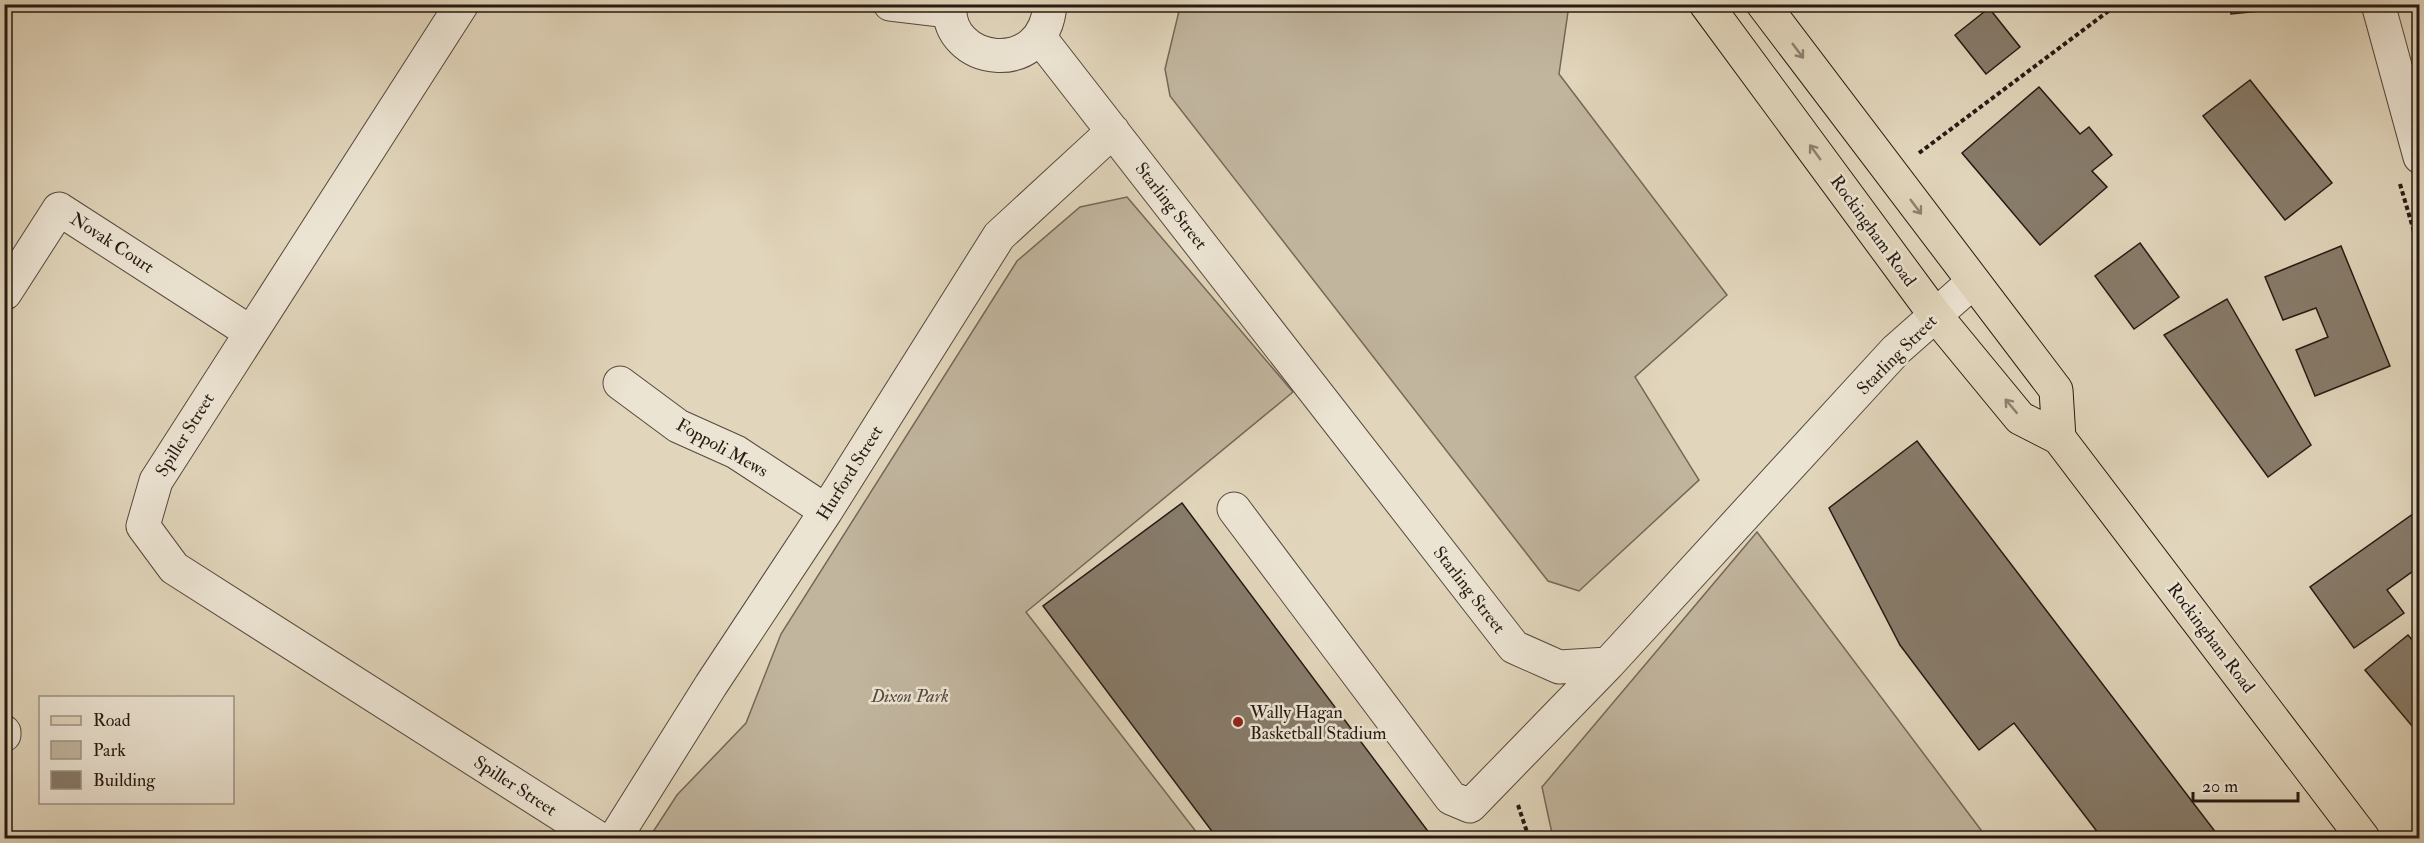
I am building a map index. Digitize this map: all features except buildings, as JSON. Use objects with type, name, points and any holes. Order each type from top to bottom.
[{"type":"main road","name":"Rockingham Road","points":[[1706,4],[1936,316],[2020,418],[2059,438],[2362,838]]},
{"type":"main road","points":[[1763,4],[2056,390],[2059,438]]},
{"type":"street","name":"Spiller Street","points":[[462,4],[156,481],[143,526],[174,568],[598,838]]},
{"type":"street","points":[[890,4],[949,8],[954,27],[963,42],[977,52],[993,56],[1011,56],[1026,50],[1040,38],[1048,23],[1050,4]]},
{"type":"street","points":[[2378,4],[2420,157]]},
{"type":"street","name":"Starling Street","points":[[1040,38],[1514,647],[1559,667],[1608,664],[1896,350],[1973,282]]},
{"type":"street","name":"Hurford Street","points":[[615,838],[711,685],[826,511],[999,236],[1113,131]]},
{"type":"street","name":"Novak Court","points":[[5,293],[59,209],[250,332]]},
{"type":"street","name":"Foppoli Mews","points":[[620,383],[678,426],[736,452],[826,511]]},
{"type":"street","points":[[1234,509],[1451,798],[1470,806],[1608,664]]},
{"type":"path","points":[[1918,153],[2118,4]]},
{"type":"green space","points":[[1184,5],[1569,5],[1559,74],[1727,295],[1635,377],[1699,480],[1579,591],[1548,581],[1170,96],[1165,69],[1179,11]]},
{"type":"green space","name":"Dixon Park","points":[[1127,197],[1293,392],[1026,612],[1201,838],[649,838],[677,795],[746,723],[781,634],[1017,261],[1080,207]]},
{"type":"green space","points":[[1757,532],[1987,838],[1553,838],[1542,787]]},
{"type":"place","name":"Wally Hagan Basketball Stadium","points":[[1238,722]]}]
